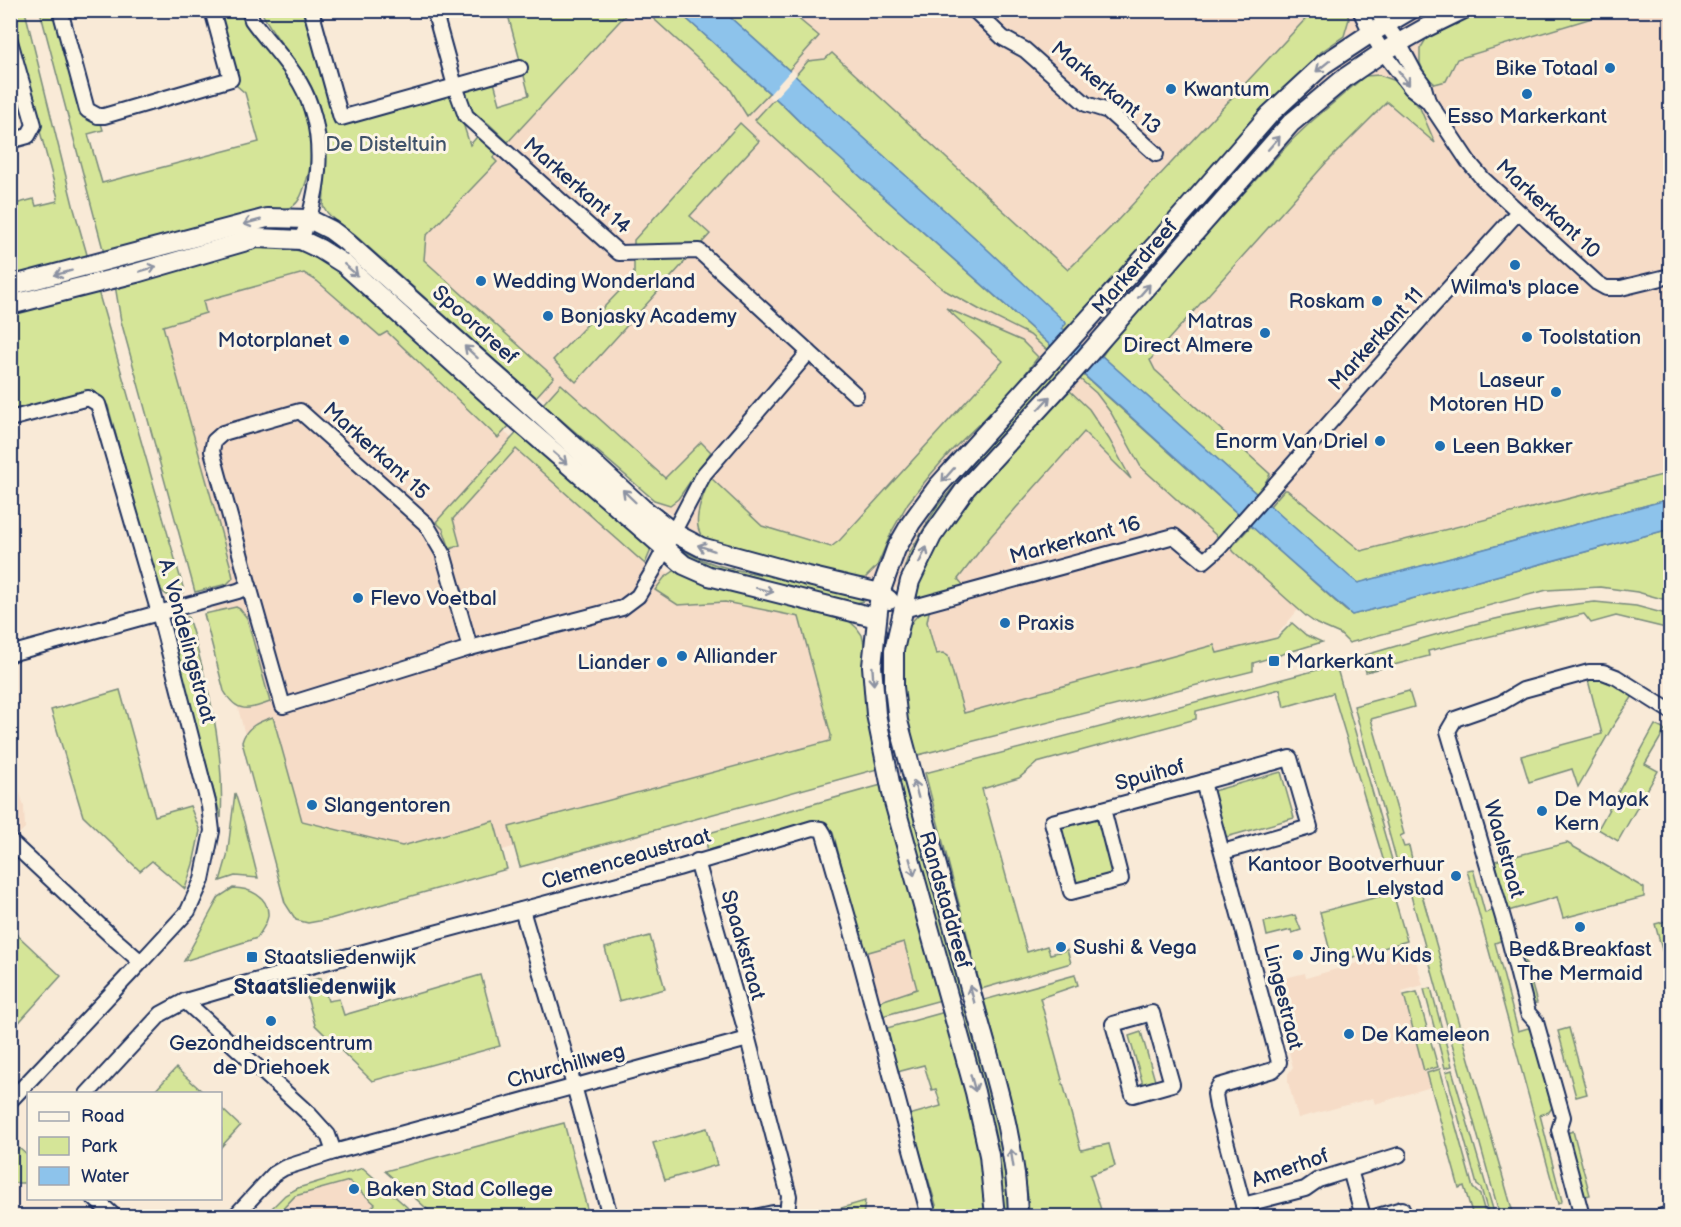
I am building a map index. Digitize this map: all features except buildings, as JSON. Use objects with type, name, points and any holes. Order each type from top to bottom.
[{"type":"main road","name":"Markerdreef","points":[[880,593],[896,549],[911,523],[938,486],[1161,239],[1269,114],[1324,64],[1378,23],[1410,10]]},
{"type":"main road","name":"Markerdreef","points":[[903,609],[910,581],[932,536],[966,488],[1091,351],[1291,123],[1346,77],[1391,47],[1462,10]]},
{"type":"main road","name":"Spoordreef","points":[[10,286],[267,218],[309,219],[343,239],[642,508],[674,533],[700,547],[880,593]]},
{"type":"main road","name":"Spoordreef","points":[[10,305],[136,273],[256,238],[301,240],[344,264],[536,437],[684,565],[709,576],[877,618]]},
{"type":"main road","points":[[880,593],[903,609]]},
{"type":"main road","name":"Randstaddreef","points":[[880,593],[872,666],[876,714],[894,802],[975,1092],[989,1155],[995,1216]]},
{"type":"main road","points":[[877,618],[903,609]]},
{"type":"main road","name":"Randstaddreef","points":[[903,609],[894,650],[894,687],[898,721],[1010,1141],[1017,1187],[1018,1216]]},
{"type":"street","points":[[60,10],[87,110],[98,116],[104,116],[231,79],[212,10]]},
{"type":"street","points":[[249,10],[252,20],[299,81],[313,112],[317,128],[319,173],[309,219],[301,240]]},
{"type":"street","points":[[311,10],[341,118],[520,68]]},
{"type":"street","name":"Markerkant 14","points":[[434,10],[455,86],[466,116],[619,252],[699,251],[856,395]]},
{"type":"street","name":"Markerkant 13","points":[[974,10],[1003,38],[1025,50],[1086,104],[1108,111],[1156,154]]},
{"type":"street","name":"Markerkant 10","points":[[1360,10],[1378,23],[1411,88],[1428,101],[1468,161],[1518,212],[1597,283],[1606,288],[1621,288],[1671,276]]},
{"type":"street","points":[[10,41],[34,125],[28,136],[10,141]]},
{"type":"street","name":"Markerkant 11","points":[[1237,526],[1518,212]]},
{"type":"street","points":[[10,654],[249,586],[283,706],[470,648],[622,608],[638,596],[665,550],[704,474],[809,352]]},
{"type":"street","name":"A. Vondelingstraat","points":[[10,419],[88,398],[98,404],[159,613],[209,806],[212,831],[202,880],[188,911],[10,1101]]},
{"type":"street","name":"Markerkant 15","points":[[249,586],[212,452],[214,441],[223,433],[300,411],[426,524],[443,553],[470,648]]},
{"type":"street","name":"Markerkant 16","points":[[903,609],[1174,536],[1204,561],[1219,548],[1237,526]]},
{"type":"street","name":"Waalstraat","points":[[1582,1216],[1559,1130],[1563,1117],[1536,1022],[1528,1013],[1506,928],[1448,731],[1455,719],[1501,703],[1523,690],[1589,672],[1603,672],[1616,677],[1671,711]]},
{"type":"street","name":"Spuihof","points":[[1102,809],[1121,879],[1071,892],[1052,822],[1290,758],[1310,827],[1223,852]]},
{"type":"street","points":[[1208,781],[1203,783],[1223,852]]},
{"type":"street","name":"Clemenceaustraat","points":[[89,1092],[161,1014],[185,1001],[813,828],[820,829],[824,834],[929,1216]]},
{"type":"street","points":[[10,841],[141,962]]},
{"type":"street","name":"Lingestraat","points":[[1223,852],[1279,1062],[1273,1070],[1219,1086],[1215,1095],[1245,1211]]},
{"type":"street","name":"Spaakstraat","points":[[697,861],[748,1039]]},
{"type":"street","points":[[522,910],[610,1216]]},
{"type":"street","points":[[185,1001],[310,1115],[328,1136],[334,1152]]},
{"type":"street","points":[[1152,1013],[1172,1084],[1133,1095],[1113,1024],[1152,1013]]},
{"type":"street","points":[[748,1039],[789,1196],[789,1215],[773,1213],[759,1216]]},
{"type":"street","name":"Churchillweg","points":[[235,1216],[274,1174],[284,1168],[334,1152],[748,1039]]},
{"type":"street","name":"Amerhof","points":[[1245,1211],[1305,1189],[1317,1180],[1399,1155]]},
{"type":"street","name":"Amerhof","points":[[1350,1170],[1363,1216]]},
{"type":"street","points":[[96,1200],[114,1216]]},
{"type":"street","points":[[1378,1216],[1402,1209],[1404,1216]]},
{"type":"street","points":[[1662,1216],[1671,1214]]},
{"type":"shaded area","name":"Markerkant","points":[[610,11],[1670,11],[1670,471],[1336,564],[1253,664],[918,751],[906,648],[914,593],[691,533],[420,290],[395,227]]},
{"type":"shaded area","points":[[312,254],[651,567],[857,628],[875,740],[290,913],[134,297]]},
{"type":"shaded area","points":[[10,758],[24,807],[25,828],[11,842]]},
{"type":"shaded area","points":[[904,941],[917,989],[878,1002],[865,953]]},
{"type":"shaded area","name":"De Kameleon","points":[[1412,947],[1423,985],[1402,991],[1424,1071],[1427,1073],[1431,1087],[1375,1104],[1373,1098],[1298,1118],[1288,1082],[1288,1074],[1293,1067],[1275,1001],[1286,998],[1281,979],[1305,973],[1306,978]]},
{"type":"shaded area","name":"Baken Stad College","points":[[371,1175],[417,1216],[276,1216],[294,1196]]},
{"type":"green space","points":[[11,11],[25,11],[88,258],[11,278],[11,205],[34,199],[36,206],[57,201],[58,198],[11,24]]},
{"type":"green space","points":[[40,11],[55,11],[77,93],[100,120],[103,130],[88,134],[102,183],[259,142],[245,93],[236,85],[216,11],[242,11],[261,44],[293,82],[304,108],[311,150],[309,173],[297,203],[281,210],[262,211],[104,253]]},
{"type":"green space","name":"De Disteltuin","points":[[261,11],[309,11],[340,123],[453,92],[470,145],[481,132],[500,150],[493,158],[497,162],[426,236],[424,260],[554,377],[536,397],[326,211],[323,206],[326,157],[320,109],[307,79],[271,29]]},
{"type":"green space","points":[[507,11],[629,11],[508,142],[469,108],[462,83],[491,71],[500,104],[529,95]]},
{"type":"green space","points":[[645,11],[678,11],[769,93],[747,116],[729,87]]},
{"type":"green space","points":[[723,11],[789,11],[819,36],[789,70]]},
{"type":"green space","points":[[1313,11],[1346,11],[1349,19],[1344,36],[1321,52],[1088,308],[1064,330],[1062,328],[1066,324],[974,237],[795,76],[808,61],[825,59],[832,53],[1068,270],[1116,222]]},
{"type":"green space","points":[[1474,11],[1615,11],[1457,59],[1446,81],[1435,84],[1425,75],[1420,63],[1420,49],[1429,34]]},
{"type":"green space","points":[[1379,75],[1396,81],[1420,108],[1435,143],[1387,102],[1325,164],[1150,360],[1155,370],[1270,474],[1258,495],[1102,356],[1121,328],[1293,139],[1365,76]]},
{"type":"green space","points":[[775,98],[1051,346],[1050,353],[1030,335],[946,291],[903,257],[755,120]]},
{"type":"green space","points":[[740,123],[759,141],[690,216],[710,234],[576,382],[553,360],[634,276],[634,240]]},
{"type":"green space","points":[[318,231],[334,241],[614,492],[318,240],[312,232]]},
{"type":"green space","points":[[269,247],[312,254],[346,275],[509,426],[498,438],[387,332],[380,336],[317,281],[304,273],[203,301],[206,313],[163,326],[233,578],[227,584],[195,592],[121,321],[115,285],[241,250]]},
{"type":"green space","points":[[98,291],[183,587],[183,592],[173,595],[166,595],[156,581],[108,406],[104,400],[88,390],[11,411],[11,313]]},
{"type":"green space","points":[[946,308],[1022,341],[1038,357],[1009,395],[953,449],[908,503],[892,531],[877,566],[865,578],[851,579],[714,544],[702,536],[697,523],[698,515],[710,477],[762,526],[831,547],[840,540],[1003,361]]},
{"type":"green space","points":[[1061,362],[1066,366],[1069,362],[1240,516],[1220,539],[1141,467],[1111,413],[1096,393],[1066,367],[903,584],[900,581],[909,554],[936,508],[1002,424]]},
{"type":"green space","points":[[561,384],[665,478],[701,442],[711,452],[678,499],[670,505],[654,500],[543,404]]},
{"type":"green space","points":[[1070,391],[1089,409],[1131,479],[1084,432],[991,536],[958,579],[965,587],[919,599],[915,595],[921,574],[931,553],[956,514],[987,477]]},
{"type":"green space","points":[[521,428],[650,544],[650,552],[645,564],[516,449],[453,519],[460,545],[450,549],[443,529],[436,522]]},
{"type":"green space","points":[[1670,473],[1670,499],[1359,583],[1350,578],[1270,506],[1284,490],[1287,490],[1361,551]]},
{"type":"green space","points":[[1251,526],[1352,615],[1670,529],[1670,601],[1637,592],[1600,587],[1547,590],[1349,643],[1340,634],[1307,617],[1234,552],[1231,548]]},
{"type":"green space","points":[[682,550],[704,561],[728,568],[811,584],[868,600],[856,603],[706,565],[682,555]]},
{"type":"green space","points":[[677,569],[687,576],[717,587],[848,620],[857,628],[862,635],[865,648],[866,683],[881,768],[520,867],[509,827],[830,741],[831,735],[799,617],[725,602],[678,605],[655,590],[664,578]]},
{"type":"green space","points":[[1595,602],[1636,606],[1670,615],[1670,629],[1616,616],[1591,623],[1584,614],[1428,651],[1429,656],[1366,672],[1362,656],[1507,616]]},
{"type":"green space","points":[[236,607],[247,618],[270,702],[256,707],[239,707],[224,691],[204,614]]},
{"type":"green space","points":[[930,607],[927,622],[936,654],[943,653],[948,656],[964,713],[1214,645],[1217,653],[1277,638],[1292,623],[1306,635],[1322,642],[1253,663],[1253,671],[914,756],[905,703],[902,662],[909,627],[918,615]]},
{"type":"green space","points":[[188,617],[214,716],[222,792],[221,818],[171,635],[176,623]]},
{"type":"green space","points":[[1336,665],[1392,860],[1384,862],[1333,693],[1284,707],[1280,689],[1196,711],[1196,719],[1037,763],[1019,778],[982,789],[1027,952],[1047,946],[1050,954],[1067,950],[1071,963],[981,989],[925,773]]},
{"type":"green space","points":[[1605,677],[1630,691],[1633,696],[1578,787],[1572,769],[1529,782],[1521,756],[1602,734],[1588,680]]},
{"type":"green space","points":[[120,690],[155,816],[190,806],[200,831],[185,889],[152,861],[140,871],[83,816],[51,710]]},
{"type":"green space","points":[[1409,691],[1414,707],[1371,719],[1404,834],[1400,836],[1404,847],[1409,846],[1412,859],[1397,862],[1354,706]]},
{"type":"green space","points":[[273,717],[302,821],[402,846],[494,821],[507,869],[330,919],[308,923],[296,920],[285,903],[242,742],[246,732],[253,726]]},
{"type":"green space","points":[[1655,725],[1665,730],[1645,764],[1658,771],[1618,841],[1598,829]]},
{"type":"green space","points":[[1281,772],[1294,818],[1226,837],[1213,791]]},
{"type":"green space","points":[[903,779],[911,798],[965,993],[956,996],[898,782]]},
{"type":"green space","points":[[885,784],[941,1000],[882,1016],[878,1002],[917,989],[904,942],[865,953],[833,833],[826,826],[708,852],[705,834]]},
{"type":"green space","points":[[235,793],[258,878],[235,876],[220,881],[227,857]]},
{"type":"green space","points":[[1099,816],[1114,874],[1077,884],[1060,826]]},
{"type":"green space","points":[[1567,843],[1644,888],[1644,897],[1563,918],[1557,897],[1508,911],[1495,861]]},
{"type":"green space","points":[[1473,869],[1485,913],[1494,910],[1503,940],[1495,943],[1518,1031],[1528,1028],[1534,1033],[1554,1105],[1549,1112],[1540,1115],[1562,1201],[1558,1204],[1467,870]]},
{"type":"green space","points":[[1418,881],[1514,1216],[1500,1216],[1408,885]]},
{"type":"green space","points":[[233,888],[257,894],[265,903],[268,918],[257,938],[184,961],[219,897]]},
{"type":"green space","points":[[1393,893],[1407,941],[1333,963],[1320,912]]},
{"type":"green space","points":[[1295,915],[1301,930],[1267,936],[1264,922]]},
{"type":"green space","points":[[1670,920],[1670,974],[1669,975],[1655,924]]},
{"type":"green space","points":[[11,929],[61,976],[11,1031]]},
{"type":"green space","points":[[650,936],[665,989],[619,1001],[605,948]]},
{"type":"green space","points":[[1520,942],[1537,1003],[1531,1004],[1515,943]]},
{"type":"green space","points":[[481,975],[500,1046],[372,1081],[315,1025],[303,983],[321,978],[328,1001],[339,999],[344,1015]]},
{"type":"green space","points":[[1075,975],[1078,985],[1040,998],[1081,1150],[1109,1144],[1115,1166],[1090,1175],[1103,1216],[1029,1216],[1014,1112],[984,1000]]},
{"type":"green space","points":[[1431,988],[1452,1066],[1445,1068],[1424,989]]},
{"type":"green space","points":[[1417,992],[1438,1067],[1424,1071],[1404,995]]},
{"type":"green space","points":[[968,1005],[997,1106],[1014,1216],[1003,1216],[959,1007]]},
{"type":"green space","points":[[945,1012],[971,1095],[984,1163],[987,1216],[936,1216],[936,1205],[909,1115],[941,1106],[936,1089],[932,1090],[924,1065],[897,1072],[887,1028]]},
{"type":"green space","points":[[1569,1028],[1587,1094],[1576,1097],[1558,1031]]},
{"type":"green space","points":[[1141,1032],[1156,1084],[1144,1088],[1129,1036]]},
{"type":"green space","points":[[176,1068],[203,1092],[154,1092]]},
{"type":"green space","points":[[1440,1069],[1473,1188],[1480,1195],[1486,1216],[1473,1216],[1464,1186],[1459,1188],[1427,1073]]},
{"type":"green space","points":[[1452,1070],[1495,1216],[1489,1216],[1481,1188],[1477,1185],[1446,1072]]},
{"type":"green space","points":[[222,1109],[240,1126],[222,1146]]},
{"type":"green space","points":[[564,1123],[589,1216],[435,1216],[385,1171]]},
{"type":"green space","points":[[707,1128],[717,1165],[665,1180],[653,1143]]},
{"type":"green space","points":[[1573,1131],[1590,1195],[1585,1196],[1567,1133]]},
{"type":"green space","points":[[19,1148],[27,1155],[27,1183],[11,1183],[11,1157]]},
{"type":"green space","points":[[363,1168],[417,1216],[364,1216],[375,1204],[349,1181],[295,1196],[276,1216],[264,1216],[285,1195],[298,1188]]},
{"type":"green space","points":[[865,1201],[863,1216],[824,1216],[821,1214]]},
{"type":"water","points":[[678,11],[723,11],[1066,323],[1062,328],[1064,330],[1098,360],[1102,356],[1358,583],[1670,499],[1670,529],[1352,615],[808,130]]},
{"type":"pier","points":[[792,69],[797,74],[773,100],[768,96]]},
{"type":"place","name":"Bike Totaal","points":[[1610,68]]},
{"type":"place","name":"Kwantum","points":[[1171,89]]},
{"type":"place","name":"Esso Markerkant","points":[[1527,94]]},
{"type":"place","name":"Wilma's place","points":[[1515,265]]},
{"type":"place","name":"Wedding Wonderland","points":[[481,281]]},
{"type":"place","name":"Roskam","points":[[1377,301]]},
{"type":"place","name":"Bonjasky Academy","points":[[548,316]]},
{"type":"place","name":"Matras Direct Almere","points":[[1265,333]]},
{"type":"place","name":"Toolstation","points":[[1527,337]]},
{"type":"place","name":"Motorplanet","points":[[344,340]]},
{"type":"place","name":"Laseur Motoren HD","points":[[1556,392]]},
{"type":"place","name":"Enorm Van Driel","points":[[1380,441]]},
{"type":"place","name":"Leen Bakker","points":[[1440,446]]},
{"type":"place","name":"Flevo Voetbal","points":[[358,598]]},
{"type":"place","name":"Praxis","points":[[1005,623]]},
{"type":"place","name":"Alliander","points":[[682,656]]},
{"type":"place","name":"Markerkant","points":[[1274,661]]},
{"type":"place","name":"Liander","points":[[662,662]]},
{"type":"place","name":"Slangentoren","points":[[312,805]]},
{"type":"place","name":"De Mayak Kern","points":[[1542,811]]},
{"type":"place","name":"Kantoor Bootverhuur Lelystad","points":[[1456,876]]},
{"type":"place","name":"Bed&Breakfast The Mermaid","points":[[1580,927]]},
{"type":"place","name":"Sushi & Vega","points":[[1061,947]]},
{"type":"place","name":"Jing Wu Kids","points":[[1298,955]]},
{"type":"place","name":"Staatsliedenwijk","points":[[252,957]]},
{"type":"place","name":"Gezondheidscentrum de Driehoek","points":[[271,1021]]},
{"type":"place","name":"De Kameleon","points":[[1349,1034]]},
{"type":"place","name":"Baken Stad College","points":[[354,1189]]},
{"type":"district","name":"Staatsliedenwijk","points":[[315,987]]}]
